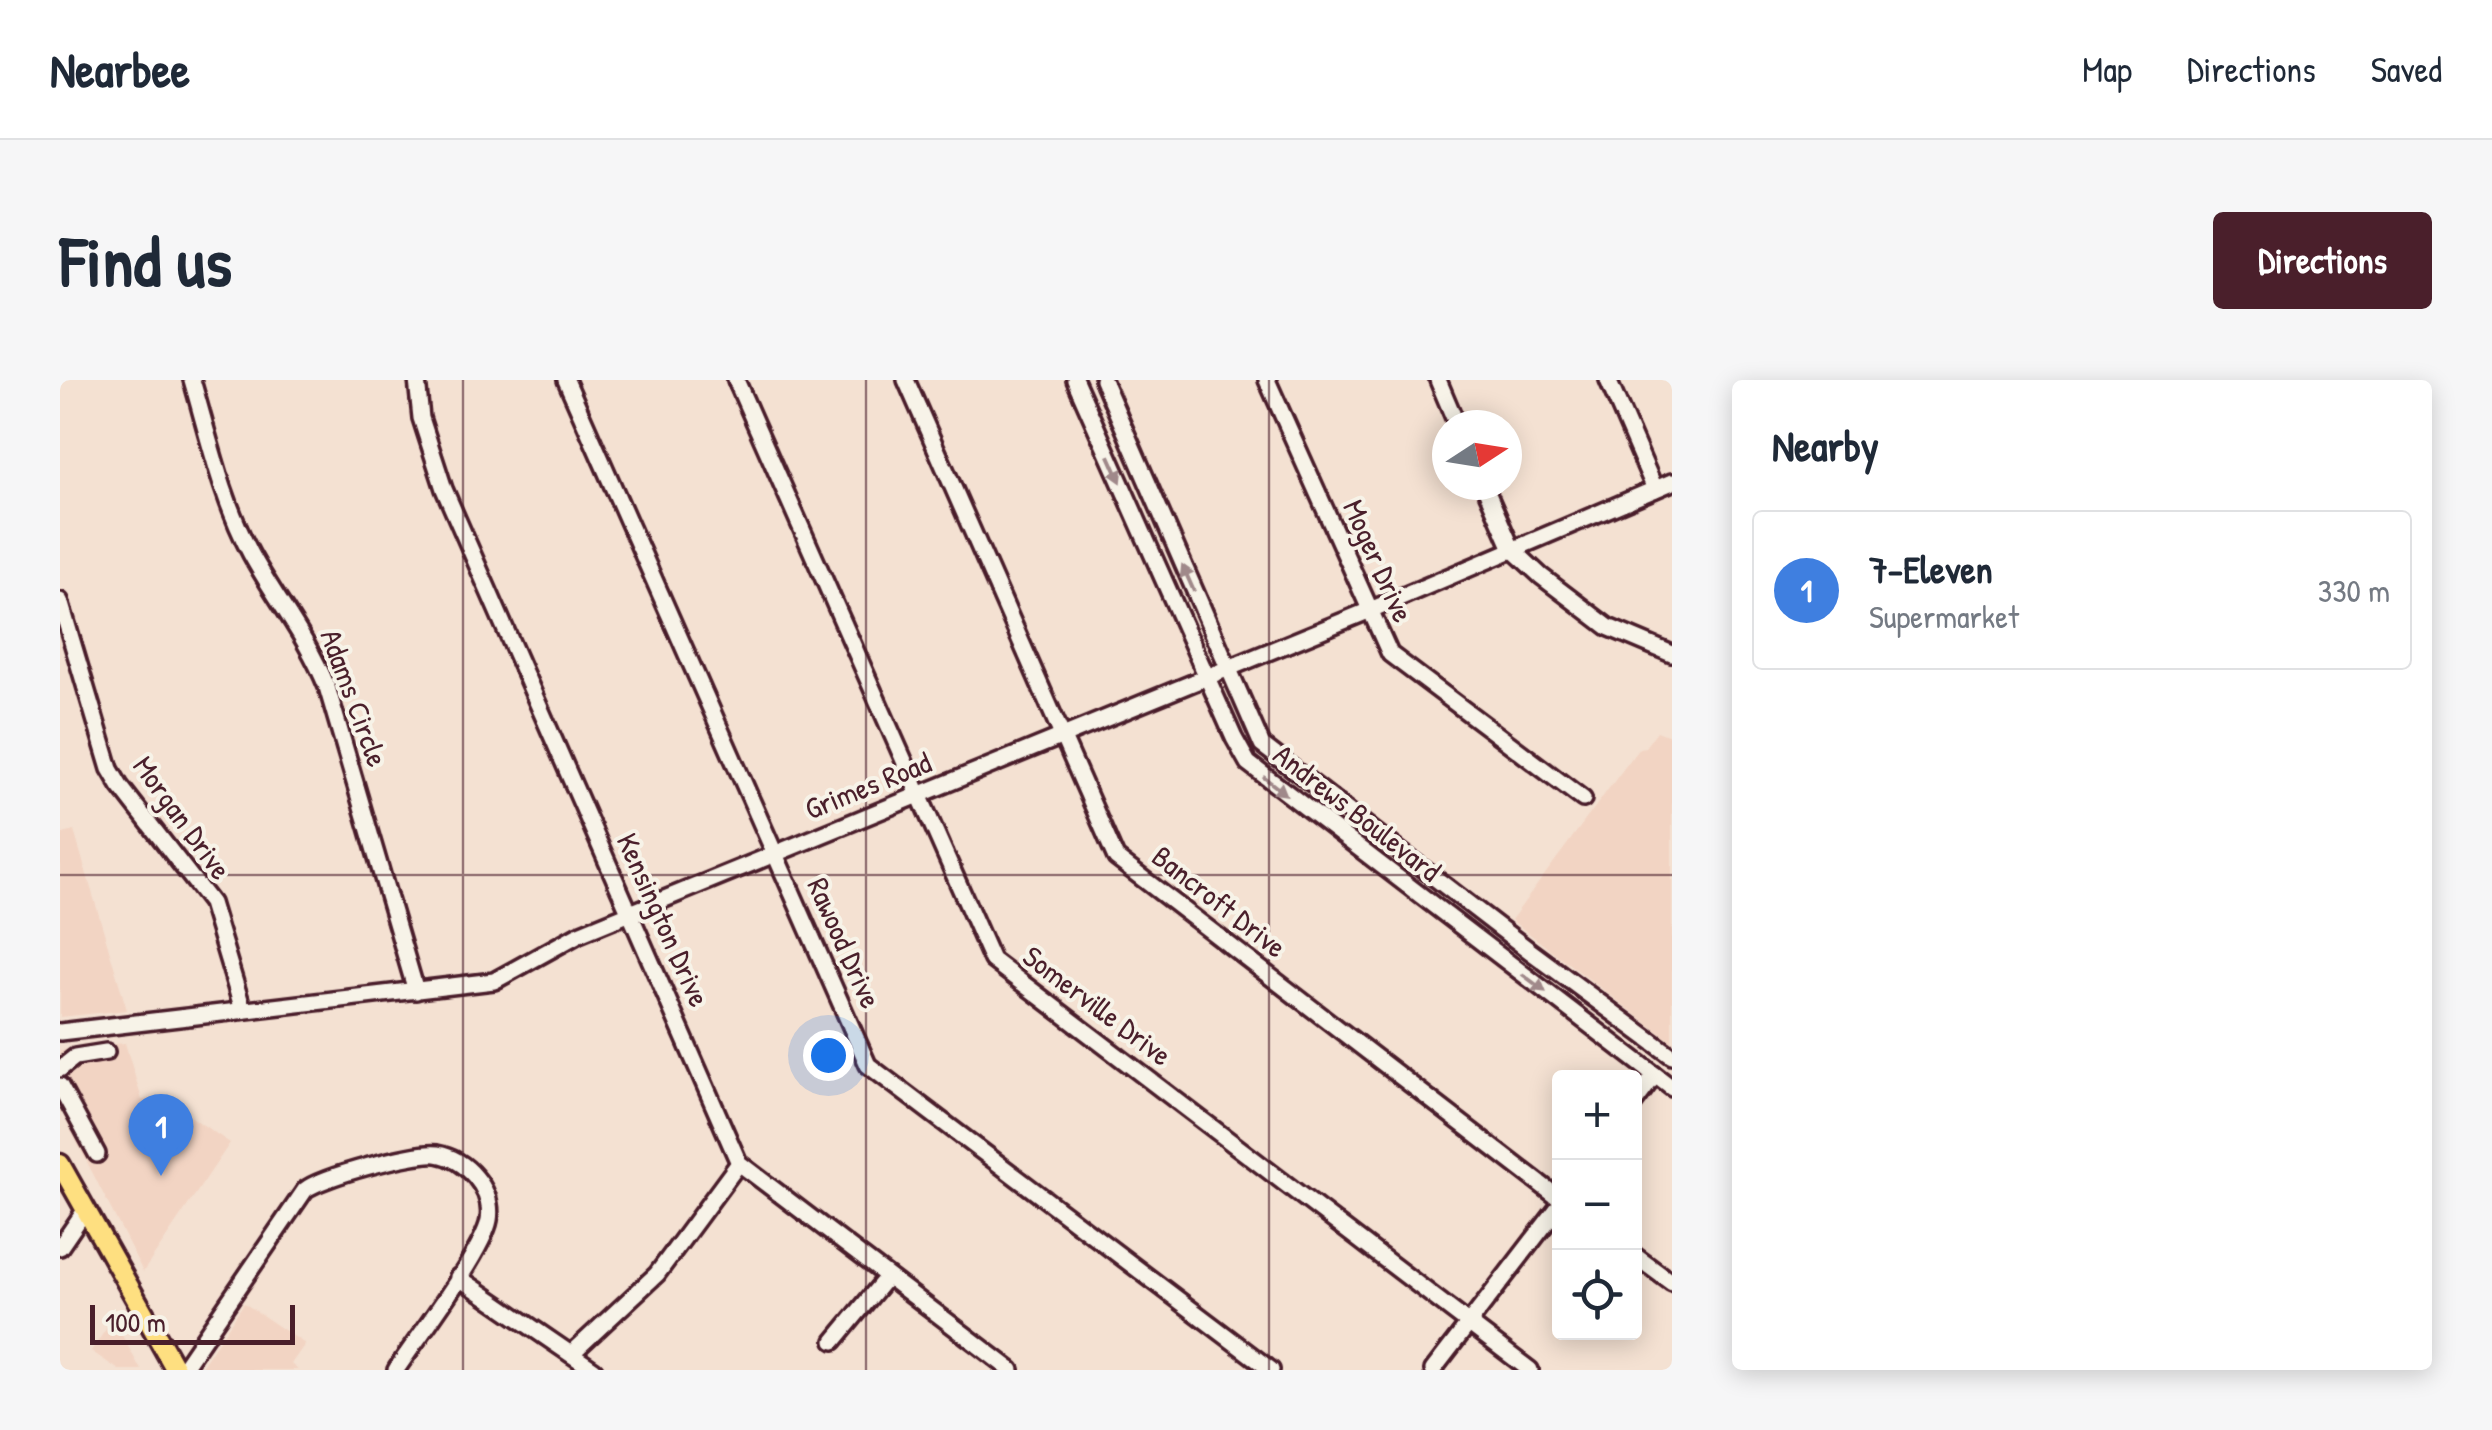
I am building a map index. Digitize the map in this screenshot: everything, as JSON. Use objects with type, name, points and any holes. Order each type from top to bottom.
[{"type":"main road","points":[[62,1171],[179,1370]]},
{"type":"street","name":"Adams Circle","points":[[192,380],[242,537],[306,640],[327,687],[416,991]]},
{"type":"street","name":"Kensington Drive","points":[[417,380],[421,418],[444,489],[739,1163],[1011,1370]]},
{"type":"street","name":"Rawood Drive","points":[[566,380],[868,1065],[1272,1370]]},
{"type":"street","name":"Somerville Drive","points":[[736,380],[992,960],[1530,1370]]},
{"type":"street","name":"Bancroft Drive","points":[[906,380],[1116,858],[1552,1196]]},
{"type":"street","name":"Andrews Boulevard","points":[[1075,380],[1248,763],[1672,1088]]},
{"type":"street","name":"Andrews Boulevard","points":[[1102,380],[1262,745],[1672,1056]]},
{"type":"street","name":"Moger Drive","points":[[1267,380],[1390,654],[1582,799]]},
{"type":"street","points":[[1438,380],[1451,410]]},
{"type":"street","points":[[1608,380],[1655,490]]},
{"type":"street","name":"Grimes Road","points":[[60,1032],[501,979],[562,943],[630,913],[1368,611],[1672,482]]},
{"type":"street","points":[[1491,500],[1512,549],[1567,598],[1608,626],[1672,654]]},
{"type":"street","name":"Morgan Drive","points":[[60,600],[63,623],[110,769],[211,904],[243,1010]]},
{"type":"street","points":[[1485,946],[1498,927]]},
{"type":"street","points":[[60,1068],[76,1057],[106,1052]]},
{"type":"street","points":[[1642,1092],[1655,1075]]},
{"type":"street","points":[[60,1086],[97,1154]]},
{"type":"street","points":[[179,1370],[305,1190],[318,1182],[428,1154],[446,1157],[468,1168],[486,1199],[489,1221],[458,1277],[396,1370]]},
{"type":"street","points":[[571,1354],[658,1274],[739,1163]]},
{"type":"street","points":[[60,1246],[86,1209]]},
{"type":"street","points":[[1434,1370],[1552,1213]]},
{"type":"street","points":[[1642,1261],[1672,1283]]},
{"type":"street","points":[[834,1341],[887,1276]]},
{"type":"street","points":[[458,1277],[594,1370]]},
{"type":"shaded area","points":[[1657,731],[1672,737],[1672,1042],[1511,920],[1639,748],[1645,747]]},
{"type":"shaded area","points":[[74,831],[127,1010],[60,1017],[60,835]]},
{"type":"shaded area","points":[[125,1043],[142,1100],[163,1098],[230,1143],[143,1272],[60,1109],[60,1050]]},
{"type":"shaded area","points":[[244,1303],[305,1344],[291,1364],[298,1370],[199,1370]]},
{"type":"shaded area","points":[[113,1319],[141,1370],[119,1370],[91,1351]]},
{"type":"place","name":"7-Eleven","points":[[161,1176]]}]
